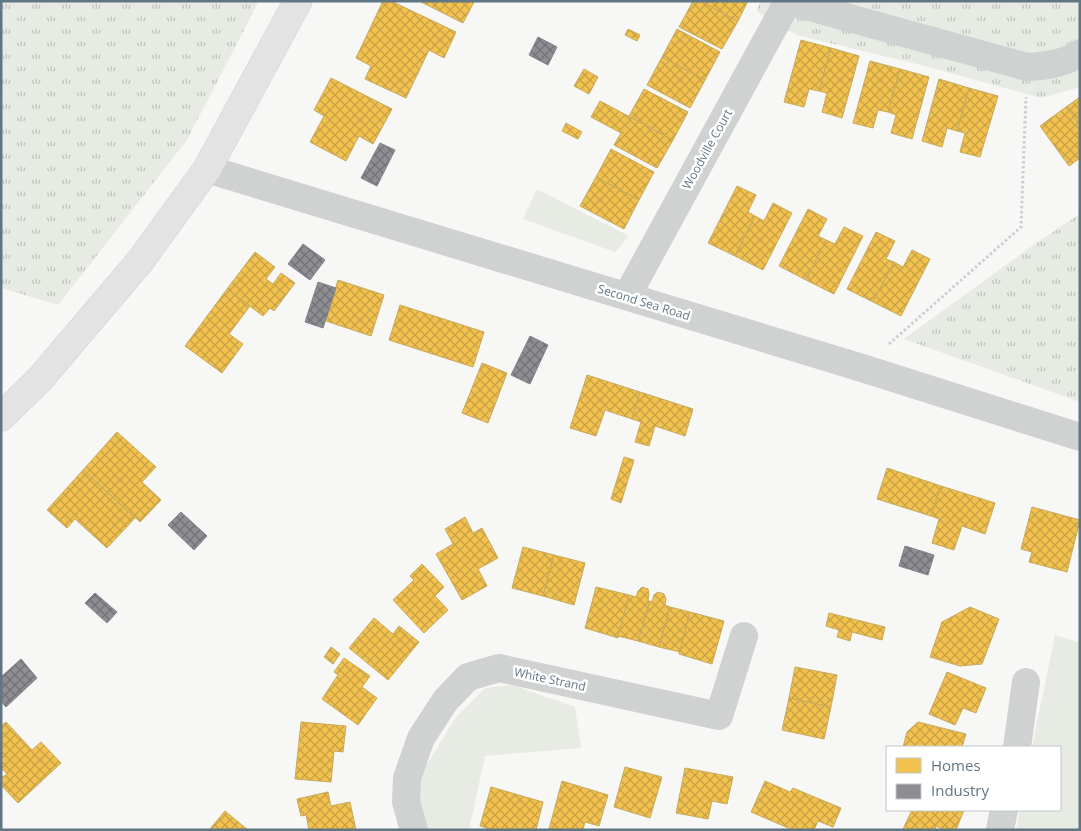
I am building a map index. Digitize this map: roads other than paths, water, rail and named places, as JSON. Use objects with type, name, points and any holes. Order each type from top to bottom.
[{"type":"main road","points":[[1,417],[40,379],[141,260],[207,169],[298,1]]},
{"type":"street","name":"Woodville Court","points":[[627,296],[788,1],[1027,67],[1047,66],[1074,57],[1080,53]]},
{"type":"street","name":"Second Sea Road","points":[[207,169],[862,368],[1080,437]]},
{"type":"street","name":"White Strand","points":[[414,830],[406,802],[407,778],[421,738],[445,701],[468,677],[500,668],[718,716],[744,636]]},
{"type":"street","points":[[1017,746],[1026,682]]},
{"type":"street","points":[[1000,830],[1004,811]]}]
